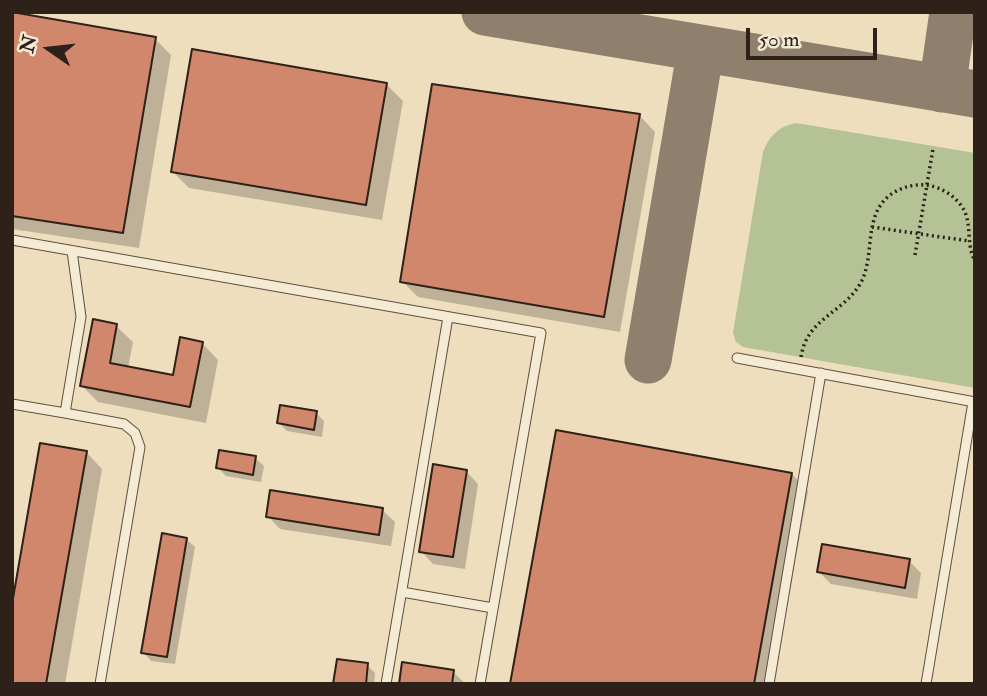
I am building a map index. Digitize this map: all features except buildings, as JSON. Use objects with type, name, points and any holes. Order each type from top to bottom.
[{"type":"lane","points":[[12,240],[541,333],[481,684]]},
{"type":"lane","points":[[65,413],[81,317],[72,251]]},
{"type":"lane","points":[[386,684],[448,317]]},
{"type":"lane","points":[[737,358],[974,402],[926,684]]},
{"type":"lane","points":[[769,684],[821,373]]},
{"type":"lane","points":[[12,404],[124,424],[135,433],[140,447],[100,684]]},
{"type":"lane","points":[[402,592],[494,608]]},
{"type":"path","points":[[915,254],[933,149]]},
{"type":"path","points":[[799,369],[807,336],[850,297],[860,284],[866,272],[876,212],[897,190],[911,185],[927,184],[954,198],[964,210],[975,261]]},
{"type":"path","points":[[872,227],[969,241]]},
{"type":"green space","points":[[796,123],[975,153],[975,388],[743,347],[736,342],[733,333],[763,152],[775,133]]},
{"type":"taxiway","points":[[485,12],[975,94]]},
{"type":"taxiway","points":[[942,89],[953,12]]},
{"type":"taxiway","points":[[648,360],[701,48]]}]
